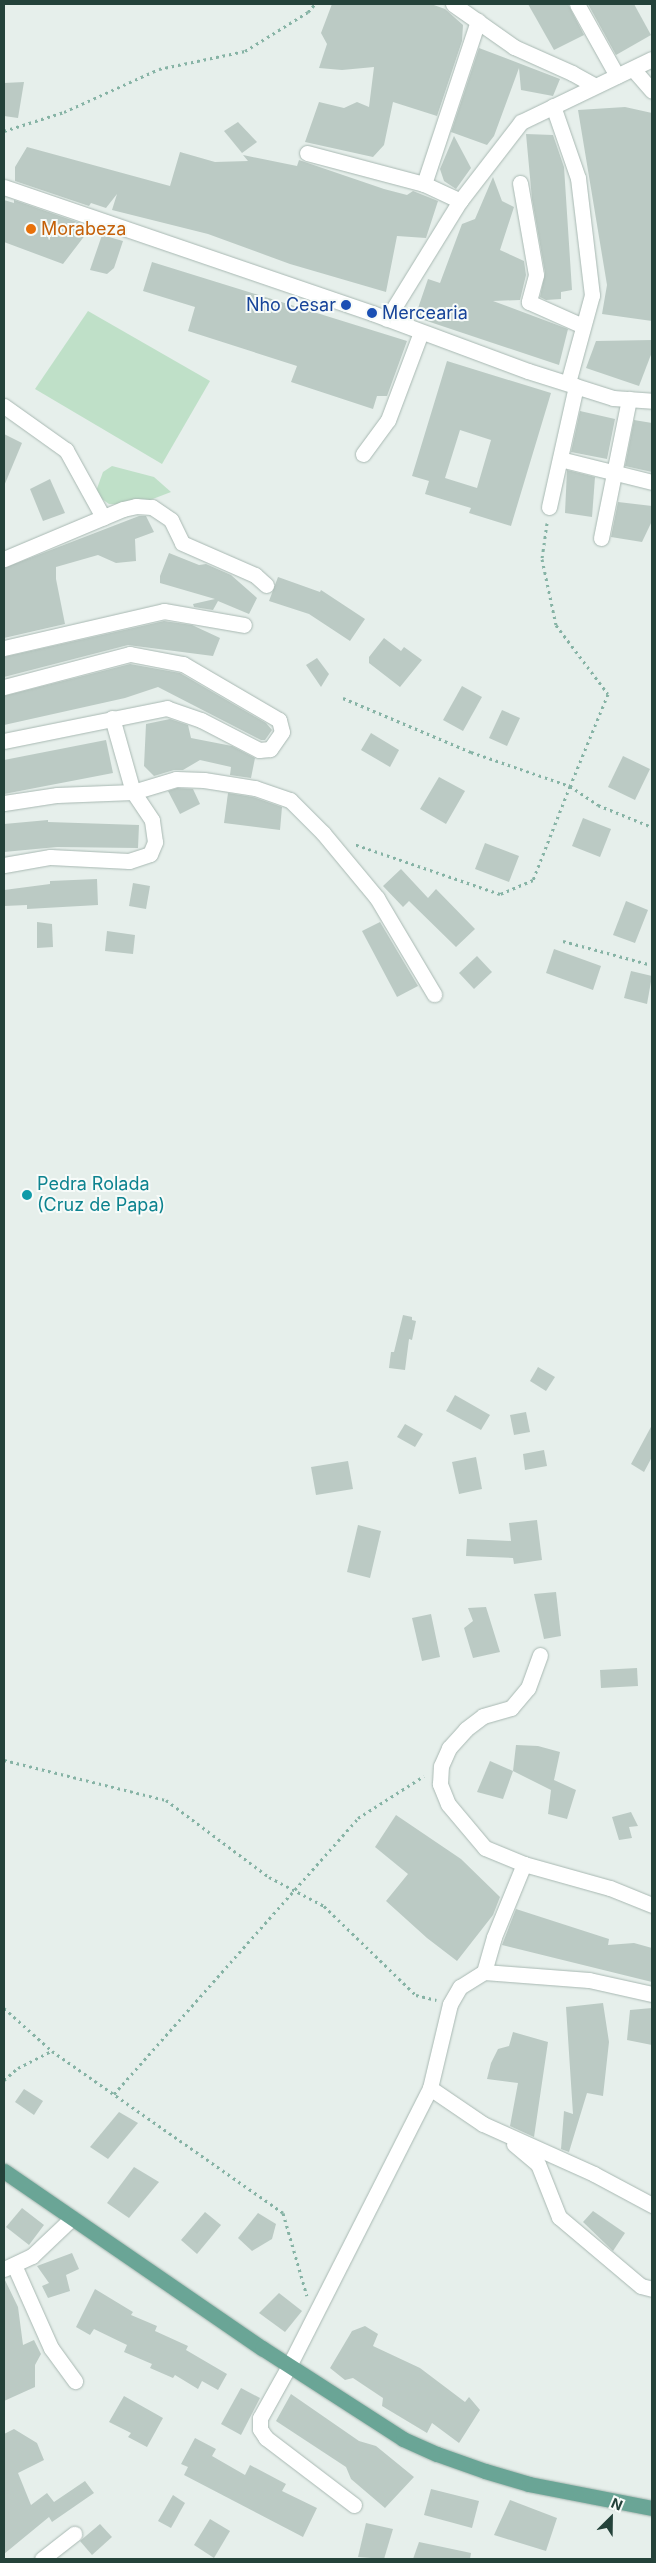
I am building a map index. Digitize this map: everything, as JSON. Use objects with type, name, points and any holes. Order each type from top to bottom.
[{"type":"main road","points":[[4,2171],[289,2366],[403,2438],[437,2454],[529,2484],[652,2508]]},
{"type":"street","points":[[454,4],[514,47],[572,73],[595,86]]},
{"type":"street","points":[[577,4],[617,76]]},
{"type":"street","points":[[424,184],[478,21]]},
{"type":"street","points":[[387,319],[460,201],[521,122],[652,59]]},
{"type":"street","points":[[633,69],[652,92]]},
{"type":"street","points":[[549,507],[560,459],[583,326],[592,295],[578,178],[553,106]]},
{"type":"street","points":[[307,152],[424,184],[460,201]]},
{"type":"street","points":[[520,182],[536,275],[529,302],[583,326]]},
{"type":"street","points":[[4,187],[572,385],[613,398],[652,399]]},
{"type":"street","points":[[363,454],[388,420],[421,332]]},
{"type":"street","points":[[601,538],[629,399]]},
{"type":"street","points":[[4,406],[66,450],[103,518]]},
{"type":"street","points":[[560,459],[652,482]]},
{"type":"street","points":[[4,558],[136,506],[152,507],[171,520],[182,543],[255,575],[266,585]]},
{"type":"street","points":[[4,648],[164,611],[244,626]]},
{"type":"street","points":[[4,687],[130,654],[183,664],[279,720],[282,732],[270,749],[259,750],[202,720],[167,708],[4,741]]},
{"type":"street","points":[[4,865],[50,857],[130,861],[150,854],[155,842],[152,820],[133,792],[112,718]]},
{"type":"street","points":[[4,803],[57,795],[133,792],[176,778],[256,788],[290,800],[323,833],[377,898],[434,994]]},
{"type":"street","points":[[540,1655],[528,1688],[511,1708],[483,1716],[466,1729],[449,1748],[441,1766],[440,1784],[448,1804],[485,1848],[524,1864],[610,1888],[652,1905]]},
{"type":"street","points":[[484,1972],[494,1938],[524,1864]]},
{"type":"street","points":[[354,2505],[266,2438],[260,2430],[260,2418],[289,2366],[430,2088],[450,2004],[460,1986],[484,1972],[589,1980],[652,1994]]},
{"type":"street","points":[[430,2088],[482,2124],[594,2174],[652,2205]]},
{"type":"street","points":[[500,2132],[538,2164],[559,2217],[641,2286],[652,2289]]},
{"type":"street","points":[[72,2218],[32,2256],[9,2267],[51,2348],[75,2381]]},
{"type":"street","points":[[42,2559],[74,2534]]},
{"type":"path","points":[[4,132],[64,112],[159,69],[245,51],[308,12],[315,4]]},
{"type":"path","points":[[351,842],[500,894],[533,880],[608,694],[556,625],[542,559],[549,507]]},
{"type":"path","points":[[343,698],[471,752],[570,786],[598,805],[652,827]]},
{"type":"path","points":[[563,941],[652,965]]},
{"type":"path","points":[[4,1760],[166,1800],[269,1877],[324,1906],[416,1995],[450,2004]]},
{"type":"path","points":[[114,2094],[293,1889],[358,1818],[441,1766]]},
{"type":"path","points":[[4,2008],[52,2051],[283,2213],[313,2319]]},
{"type":"path","points":[[4,2080],[18,2068],[52,2051]]},
{"type":"green space","points":[[88,311],[210,381],[162,464],[35,389]]},
{"type":"green space","points":[[112,466],[154,477],[171,492],[137,505],[109,504],[95,494],[103,472]]},
{"type":"building","points":[[332,4],[431,4],[445,9],[463,25],[462,41],[437,116],[393,102],[384,145],[373,157],[305,142],[319,102],[344,108],[357,102],[369,107],[374,67],[342,70],[319,68],[327,44],[321,33]]},
{"type":"building","points":[[528,4],[568,4],[584,35],[554,50]]},
{"type":"building","points":[[588,4],[634,4],[651,35],[616,55]]},
{"type":"building","points":[[479,48],[560,79],[553,96],[521,90],[519,68],[494,136],[487,145],[451,132]]},
{"type":"building","points":[[24,82],[18,118],[4,116],[4,83]]},
{"type":"building","points":[[625,107],[652,113],[652,321],[602,314],[607,285],[578,110]]},
{"type":"building","points":[[238,122],[257,142],[242,153],[224,131]]},
{"type":"building","points":[[526,134],[553,135],[564,167],[572,290],[561,292],[561,299],[546,300],[540,297],[545,273],[532,199]]},
{"type":"building","points":[[454,136],[471,168],[456,189],[444,181],[440,169]]},
{"type":"building","points":[[27,147],[170,186],[180,152],[215,162],[248,161],[243,155],[297,166],[299,160],[384,189],[407,195],[413,191],[438,201],[426,238],[397,236],[386,292],[290,264],[208,234],[112,210],[117,194],[106,208],[91,203],[89,206],[15,181],[15,167]]},
{"type":"building","points":[[493,177],[502,201],[514,207],[500,250],[524,261],[526,275],[520,300],[493,301],[568,329],[559,365],[415,317],[428,279],[440,283],[462,224],[475,219]]},
{"type":"building","points":[[4,200],[14,203],[14,200],[83,224],[80,234],[86,234],[63,264],[4,242]]},
{"type":"building","points":[[102,235],[123,241],[114,268],[107,274],[90,270]]},
{"type":"building","points":[[152,262],[407,341],[387,396],[377,396],[373,409],[291,382],[297,366],[188,331],[195,307],[143,291]]},
{"type":"building","points":[[652,340],[652,352],[639,386],[586,368],[596,341]]},
{"type":"building","points":[[447,361],[551,393],[511,526],[469,513],[471,508],[425,494],[429,481],[412,476]],"holes":[[[460,430],[491,440],[477,488],[445,478]]]},
{"type":"building","points":[[580,411],[615,419],[607,459],[571,452]]},
{"type":"building","points":[[634,420],[652,423],[652,472],[625,466]]},
{"type":"building","points":[[4,434],[22,443],[4,486]]},
{"type":"building","points":[[567,470],[595,477],[592,517],[565,513]]},
{"type":"building","points":[[50,479],[65,513],[43,521],[30,489]]},
{"type":"building","points":[[618,502],[652,506],[652,521],[642,542],[611,537]]},
{"type":"building","points":[[139,516],[146,516],[154,532],[135,539],[136,561],[116,563],[98,555],[56,567],[56,579],[65,624],[4,638],[4,568]]},
{"type":"building","points":[[169,553],[199,565],[206,564],[231,575],[257,598],[249,614],[218,601],[213,610],[194,607],[193,604],[215,599],[160,583],[160,576]]},
{"type":"building","points":[[278,577],[320,592],[321,590],[365,619],[350,641],[309,614],[269,601]]},
{"type":"building","points":[[164,621],[192,625],[220,638],[213,656],[128,645],[4,677],[4,657]]},
{"type":"building","points":[[384,638],[401,651],[404,647],[422,660],[400,687],[369,663],[369,657]]},
{"type":"building","points":[[317,658],[329,674],[321,687],[306,665]]},
{"type":"building","points":[[130,664],[180,673],[266,723],[272,730],[265,740],[261,740],[158,687],[125,698],[4,725],[4,696]]},
{"type":"building","points":[[462,686],[482,697],[463,731],[443,720]]},
{"type":"building","points":[[502,710],[520,718],[507,746],[489,738]]},
{"type":"building","points":[[170,719],[188,725],[191,738],[232,746],[255,758],[251,778],[230,775],[231,767],[200,760],[183,770],[174,770],[154,776],[144,766],[146,724]]},
{"type":"building","points":[[371,733],[399,750],[390,767],[361,750]]},
{"type":"building","points":[[106,740],[113,773],[4,794],[4,760]]},
{"type":"building","points":[[623,756],[650,769],[635,800],[608,787]]},
{"type":"building","points":[[439,777],[465,791],[446,824],[420,809]]},
{"type":"building","points":[[177,788],[193,789],[200,804],[180,814],[168,791]]},
{"type":"building","points":[[228,793],[253,797],[282,807],[280,830],[224,823]]},
{"type":"building","points":[[583,818],[611,829],[600,857],[572,846]]},
{"type":"building","points":[[48,820],[48,822],[139,825],[138,848],[57,847],[4,852],[4,824]]},
{"type":"building","points":[[485,843],[519,856],[509,882],[475,869]]},
{"type":"building","points":[[401,869],[428,898],[436,889],[475,929],[456,947],[409,901],[403,907],[383,886]]},
{"type":"building","points":[[97,879],[98,905],[27,909],[27,905],[4,906],[4,890],[50,884],[50,881]]},
{"type":"building","points":[[133,883],[150,886],[146,909],[129,906]]},
{"type":"building","points":[[626,901],[648,910],[635,943],[613,935]]},
{"type":"building","points":[[37,922],[52,924],[53,947],[37,948]]},
{"type":"building","points":[[380,922],[418,986],[397,997],[362,931]]},
{"type":"building","points":[[107,931],[135,935],[133,954],[105,951]]},
{"type":"building","points":[[554,949],[601,966],[593,990],[546,973]]},
{"type":"building","points":[[477,956],[492,972],[474,989],[459,973]]},
{"type":"building","points":[[631,971],[652,976],[647,1004],[624,998]]},
{"type":"building","points":[[403,1315],[412,1317],[412,1320],[416,1321],[412,1340],[409,1339],[405,1370],[389,1368],[391,1352],[394,1352]]},
{"type":"building","points":[[538,1367],[555,1377],[546,1391],[530,1381]]},
{"type":"building","points":[[455,1395],[490,1415],[481,1430],[446,1411]]},
{"type":"building","points":[[526,1412],[530,1432],[514,1435],[510,1415]]},
{"type":"building","points":[[405,1424],[423,1434],[415,1447],[397,1437]]},
{"type":"building","points":[[652,1425],[652,1457],[644,1472],[631,1464]]},
{"type":"building","points":[[544,1450],[547,1466],[525,1470],[523,1454]]},
{"type":"building","points":[[476,1457],[482,1489],[459,1494],[452,1462]]},
{"type":"building","points":[[348,1461],[353,1489],[316,1495],[311,1467]]},
{"type":"building","points":[[537,1520],[542,1560],[514,1564],[513,1558],[466,1556],[467,1539],[511,1541],[509,1523]]},
{"type":"building","points":[[358,1525],[381,1531],[370,1578],[347,1572]]},
{"type":"building","points":[[556,1592],[561,1636],[544,1639],[534,1594]]},
{"type":"building","points":[[486,1607],[500,1652],[473,1658],[464,1628],[473,1621],[468,1608]]},
{"type":"building","points":[[431,1614],[440,1657],[422,1661],[412,1618]]},
{"type":"building","points":[[637,1668],[638,1686],[601,1688],[600,1670]]},
{"type":"building","points":[[516,1745],[538,1746],[560,1752],[554,1780],[576,1790],[567,1819],[548,1814],[551,1790],[513,1771]]},
{"type":"building","points":[[490,1761],[513,1771],[503,1799],[477,1792]]},
{"type":"building","points":[[631,1812],[638,1826],[629,1827],[632,1838],[619,1840],[612,1817]]},
{"type":"building","points":[[396,1815],[461,1859],[500,1897],[493,1915],[457,1961],[427,1938],[386,1901],[408,1874],[375,1847]]},
{"type":"building","points":[[516,1909],[609,1939],[608,1945],[634,1943],[652,1948],[652,1982],[502,1945]]},
{"type":"building","points":[[603,2003],[609,2042],[603,2096],[587,2093],[569,2152],[561,2149],[564,2111],[573,2114],[566,2007]]},
{"type":"building","points":[[652,2008],[652,2045],[627,2040],[630,2010]]},
{"type":"building","points":[[513,2032],[548,2042],[534,2137],[510,2126],[518,2083],[487,2079],[491,2063],[498,2049],[509,2046]]},
{"type":"building","points":[[24,2089],[43,2101],[34,2115],[15,2102]]},
{"type":"building","points":[[119,2112],[138,2123],[108,2159],[90,2147]]},
{"type":"building","points":[[134,2167],[159,2182],[129,2218],[107,2203]]},
{"type":"building","points":[[22,2208],[44,2225],[29,2245],[6,2227]]},
{"type":"building","points":[[593,2211],[625,2233],[613,2251],[583,2222]]},
{"type":"building","points":[[205,2212],[221,2225],[197,2254],[181,2240]]},
{"type":"building","points":[[258,2213],[276,2224],[272,2239],[252,2251],[238,2238]]},
{"type":"building","points":[[72,2253],[79,2269],[66,2275],[70,2291],[48,2298],[42,2286],[49,2283],[37,2266]]},
{"type":"building","points":[[4,2278],[18,2307],[23,2345],[34,2340],[41,2354],[35,2365],[35,2387],[4,2401]]},
{"type":"building","points":[[95,2289],[133,2312],[131,2315],[157,2326],[155,2331],[188,2346],[186,2350],[227,2374],[218,2390],[202,2381],[198,2389],[175,2375],[173,2378],[150,2368],[152,2364],[124,2352],[127,2345],[94,2329],[90,2335],[76,2327]]},
{"type":"building","points":[[279,2293],[302,2311],[285,2332],[259,2313]]},
{"type":"building","points":[[365,2326],[378,2334],[373,2346],[420,2368],[465,2402],[469,2397],[480,2410],[459,2443],[432,2423],[427,2433],[382,2406],[383,2398],[353,2378],[345,2380],[330,2368],[352,2331]]},
{"type":"building","points":[[241,2388],[260,2398],[241,2435],[221,2424]]},
{"type":"building","points":[[291,2394],[359,2441],[376,2446],[414,2477],[385,2508],[351,2479],[346,2467],[276,2421]]},
{"type":"building","points":[[124,2396],[163,2418],[147,2447],[128,2437],[131,2433],[109,2422]]},
{"type":"building","points":[[14,2429],[37,2443],[44,2460],[18,2473],[31,2505],[47,2493],[54,2502],[85,2481],[94,2493],[52,2522],[49,2517],[4,2554],[4,2434]]},
{"type":"building","points":[[195,2438],[216,2449],[212,2456],[245,2475],[250,2465],[286,2484],[282,2491],[317,2508],[303,2537],[184,2475],[188,2467],[181,2464]]},
{"type":"building","points":[[431,2489],[479,2501],[472,2528],[424,2515]]},
{"type":"building","points":[[173,2495],[185,2503],[171,2528],[158,2521]]},
{"type":"building","points":[[510,2500],[557,2518],[546,2551],[494,2535]]},
{"type":"building","points":[[210,2519],[230,2531],[214,2558],[194,2545]]},
{"type":"building","points":[[366,2523],[393,2529],[384,2559],[358,2557]]},
{"type":"building","points":[[100,2524],[112,2537],[92,2555],[80,2541]]},
{"type":"building","points":[[419,2542],[471,2553],[470,2559],[413,2559]]},
{"type":"place","name":"Morabeza","points":[[31,229]]},
{"type":"place","name":"Nho Cesar","points":[[346,305]]},
{"type":"place","name":"Mercearia","points":[[372,313]]},
{"type":"place","name":"Pedra Rolada (Cruz de Papa)","points":[[27,1195]]}]
